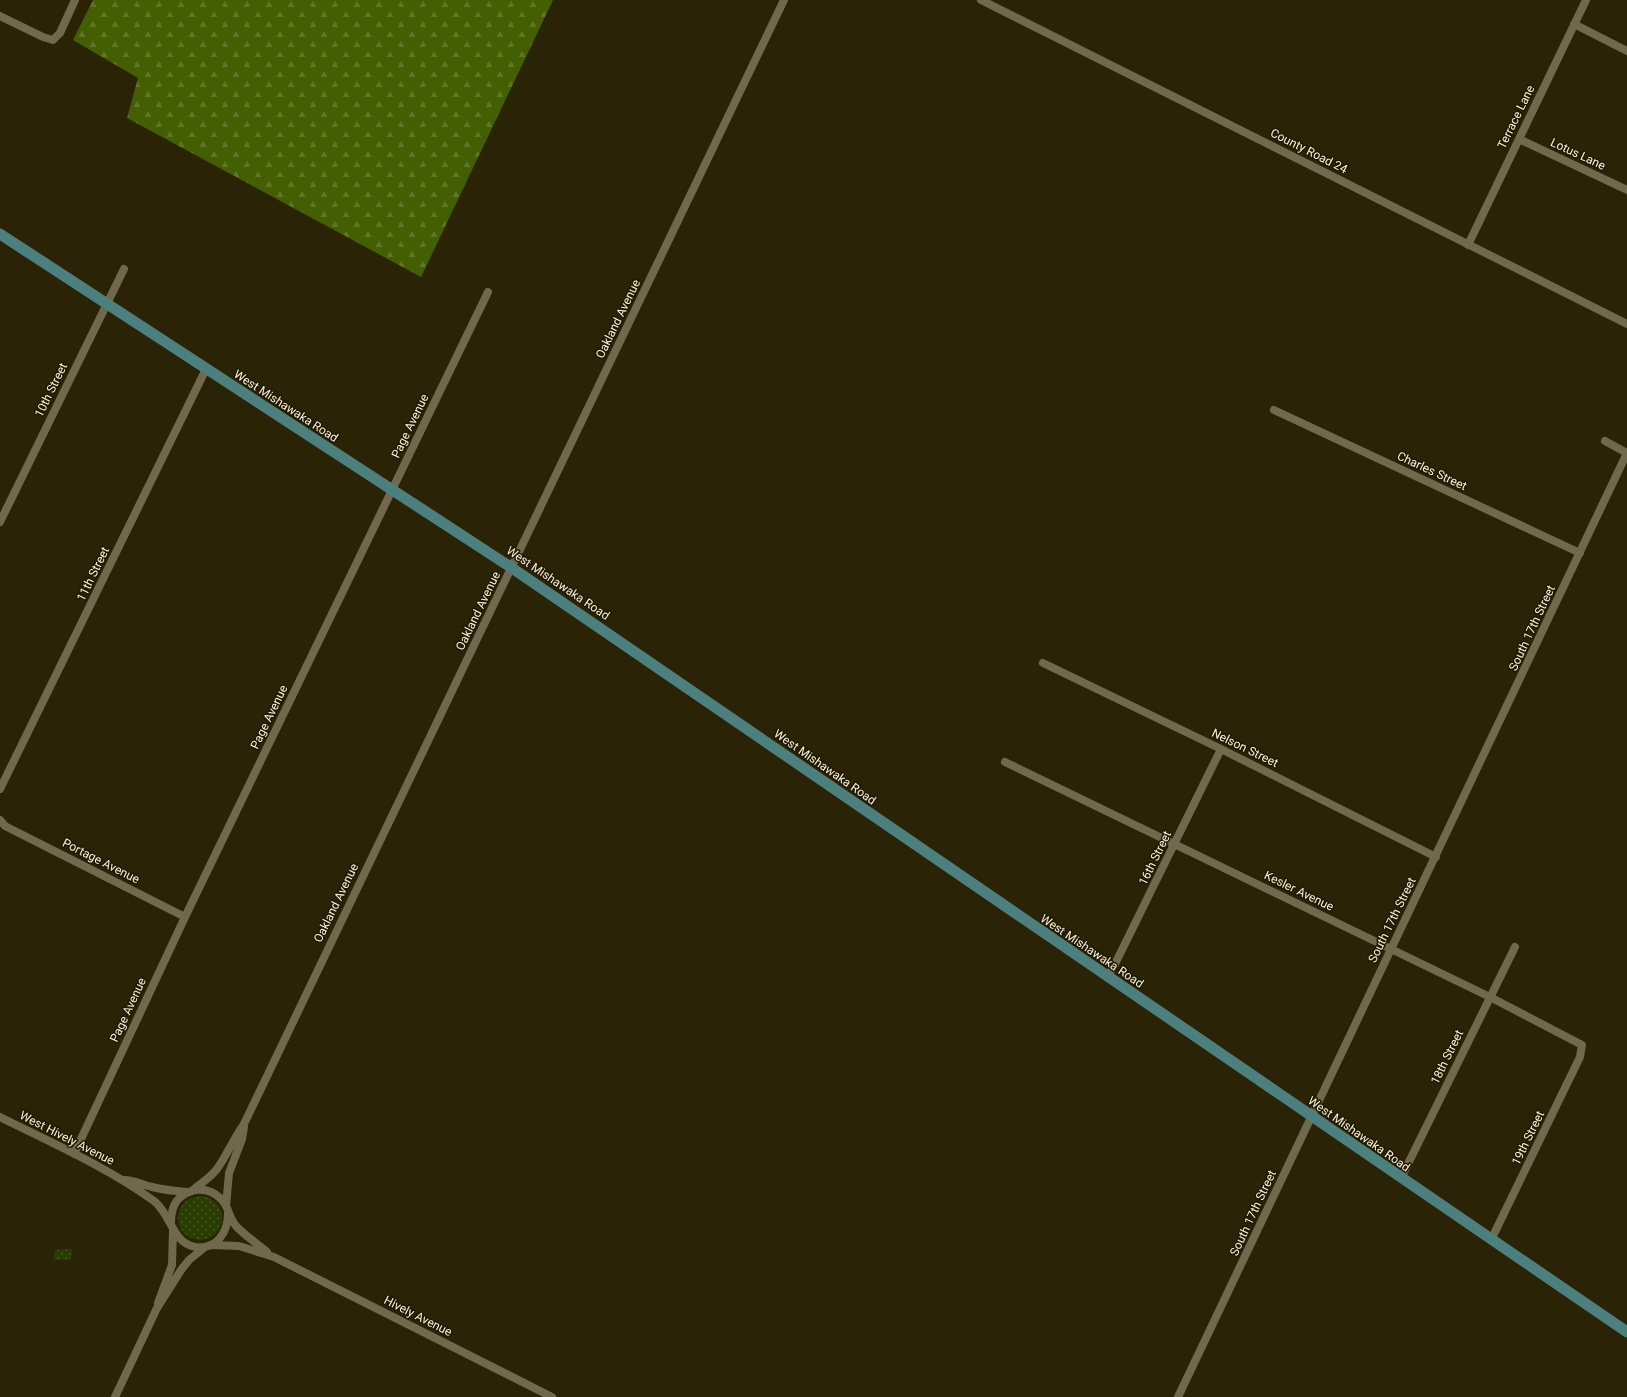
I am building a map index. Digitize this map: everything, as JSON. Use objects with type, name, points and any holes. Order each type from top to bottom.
[{"type":"main road","name":"West Mishawaka Road","points":[[1,236],[512,568],[1627,1332]]},
{"type":"street","points":[[0,16],[43,37],[53,40],[60,33],[75,0]]},
{"type":"street","name":"Oakland Avenue","points":[[190,1191],[209,1178],[217,1169],[244,1124],[784,0]]},
{"type":"street","name":"County Road 24","points":[[981,0],[1627,324]]},
{"type":"street","name":"Terrace Lane","points":[[1468,244],[1586,0]]},
{"type":"street","points":[[1574,24],[1627,51]]},
{"type":"street","name":"Lotus Lane","points":[[1519,139],[1627,190]]},
{"type":"street","name":"10th Street","points":[[0,522],[124,269]]},
{"type":"street","name":"Page Avenue","points":[[74,1154],[185,917],[488,292]]},
{"type":"street","name":"11th Street","points":[[0,789],[206,369]]},
{"type":"street","name":"Charles Street","points":[[1274,410],[1580,553]]},
{"type":"street","points":[[1604,441],[1627,453]]},
{"type":"street","name":"South 17th Street","points":[[1178,1397],[1627,453]]},
{"type":"street","name":"Nelson Street","points":[[1043,663],[1221,749],[1436,857]]},
{"type":"street","name":"16th Street","points":[[1107,977],[1114,966],[1221,749]]},
{"type":"street","name":"Kesler Avenue","points":[[1005,762],[1490,997],[1582,1045]]},
{"type":"street","name":"Portage Avenue","points":[[3,823],[185,917]]},
{"type":"street","name":"18th Street","points":[[1401,1178],[1515,947]]},
{"type":"street","name":"19th Street","points":[[1491,1240],[1580,1057],[1582,1045]]},
{"type":"street","name":"West Hively Avenue","points":[[0,1117],[124,1180]]},
{"type":"street","name":"Oakland Avenue","points":[[227,1210],[229,1173],[242,1139],[244,1124]]},
{"type":"street","name":"Hively Avenue","points":[[124,1180],[134,1180],[149,1186],[163,1189],[190,1191],[203,1189],[212,1192],[220,1198],[234,1224],[243,1233],[274,1257]]},
{"type":"street","name":"Hively Avenue","points":[[124,1180],[158,1204],[178,1237],[186,1244],[195,1247],[239,1246],[274,1257],[552,1397]]},
{"type":"street","points":[[157,1308],[160,1293],[172,1265],[171,1214],[179,1197],[190,1191]]},
{"type":"street","points":[[115,1397],[157,1308],[189,1260],[219,1240],[225,1232],[228,1223],[227,1210]]},
{"type":"green space","points":[[93,0],[553,0],[421,277],[127,118],[138,78],[73,40]]},
{"type":"green space","points":[[200,1196],[212,1200],[218,1206],[222,1218],[218,1230],[212,1236],[200,1240],[188,1236],[182,1230],[178,1218],[182,1206],[188,1200]]},
{"type":"green space","points":[[72,1249],[71,1260],[54,1260],[55,1250]]}]
